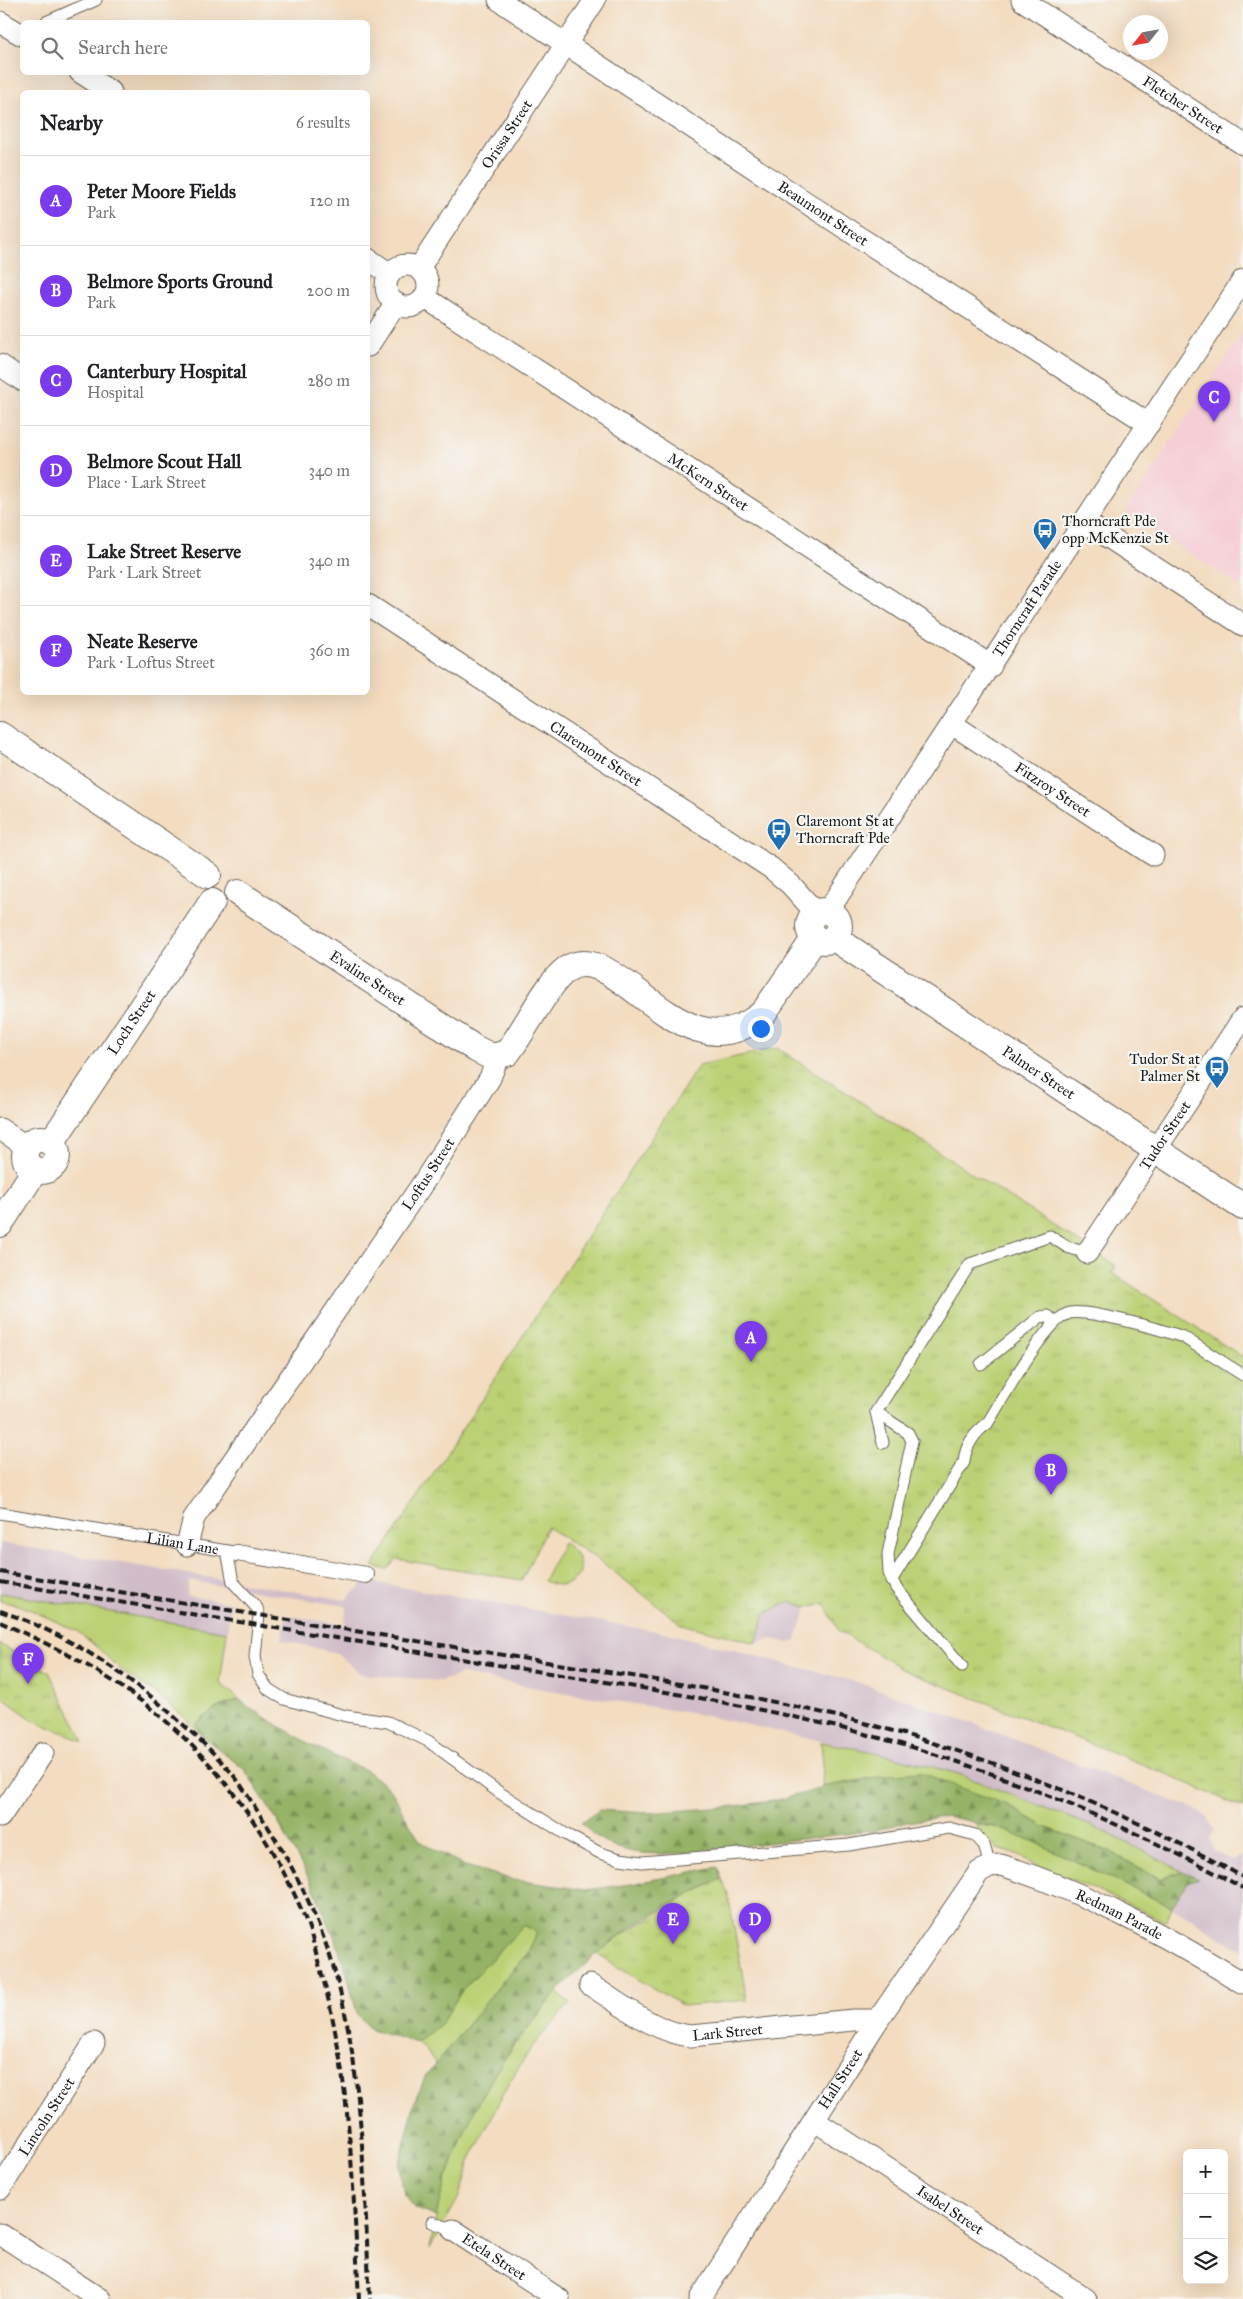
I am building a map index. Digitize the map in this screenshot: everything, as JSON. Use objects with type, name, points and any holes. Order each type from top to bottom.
[{"type":"street","name":"Beaumont Street","points":[[499,0],[854,234],[1149,424]]},
{"type":"street","name":"Orissa Street","points":[[419,268],[594,0]]},
{"type":"street","name":"Fletcher Street","points":[[1022,0],[1243,144]]},
{"type":"street","points":[[0,22],[20,33]]},
{"type":"street","points":[[85,75],[108,90]]},
{"type":"street","points":[[370,260],[390,274]]},
{"type":"street","points":[[406,264],[419,268],[427,279],[428,285],[424,298],[414,305],[401,306],[396,303],[388,293],[387,280],[390,274],[406,264]]},
{"type":"street","name":"Thorncraft Parade","points":[[740,1027],[756,1019],[764,1012],[823,925],[952,724],[1243,280]]},
{"type":"street","name":"McKern Street","points":[[424,298],[991,666]]},
{"type":"street","points":[[370,343],[396,303]]},
{"type":"street","points":[[0,365],[20,379]]},
{"type":"street","points":[[1085,522],[1243,625]]},
{"type":"street","name":"Claremont Street","points":[[370,606],[771,868],[791,885],[823,925]]},
{"type":"street","name":"Fitzroy Street","points":[[952,724],[1153,855]]},
{"type":"street","points":[[0,735],[208,875]]},
{"type":"street","points":[[218,869],[230,871],[238,880],[236,898],[228,904],[222,905],[212,902],[204,892],[208,875],[218,869]]},
{"type":"street","name":"Evaline Street","points":[[238,893],[481,1052],[492,1057],[498,1056]]},
{"type":"street","name":"Loch Street","points":[[0,1224],[38,1153],[212,902]]},
{"type":"street","name":"Palmer Street","points":[[823,925],[1243,1206]]},
{"type":"street","name":"Loftus Street","points":[[187,1545],[194,1518],[425,1180],[490,1078],[498,1056],[507,1053],[514,1044],[557,979],[568,969],[582,964],[591,965],[608,973],[692,1029],[714,1032],[740,1027]]},
{"type":"street","name":"Tudor Street","points":[[1087,1253],[1243,1018]]},
{"type":"street","points":[[0,1130],[38,1153]]},
{"type":"street","name":"Lilian Lane","points":[[232,1552],[366,1575]]},
{"type":"street","points":[[0,1817],[43,1753]]},
{"type":"street","name":"Redman Parade","points":[[990,1866],[1001,1865],[1017,1870],[1086,1898],[1177,1943],[1243,1983]]},
{"type":"street","name":"Hall Street","points":[[700,2299],[878,2020],[972,1881],[979,1872],[990,1866]]},
{"type":"street","name":"Lark Street","points":[[590,1985],[663,2030],[677,2035],[691,2036],[853,2020],[878,2020]]},
{"type":"street","name":"Lincoln Street","points":[[0,2189],[94,2044]]},
{"type":"street","name":"Isabel Street","points":[[815,2121],[1086,2299]]},
{"type":"street","name":"Etela Street","points":[[453,2230],[560,2299]]},
{"type":"street","points":[[0,2234],[100,2299]]},
{"type":"lane","points":[[51,20],[96,0]]},
{"type":"lane","points":[[883,1443],[876,1412],[970,1264],[1050,1236],[1067,1247],[1087,1253]]},
{"type":"lane","points":[[891,1581],[964,1462],[965,1451],[979,1429],[986,1424],[1045,1331],[1055,1321],[1071,1312],[1160,1329],[1183,1337],[1243,1375]]},
{"type":"lane","points":[[981,1364],[1040,1317],[1048,1316],[1055,1321]]},
{"type":"lane","points":[[876,1412],[908,1433],[912,1441],[888,1554],[887,1564],[891,1581],[902,1597],[962,1666]]},
{"type":"lane","name":"Lilian Lane","points":[[0,1514],[232,1552]]},
{"type":"lane","points":[[232,1552],[233,1582],[257,1608],[259,1615],[255,1657],[258,1674],[268,1689],[284,1698],[346,1716],[388,1722],[428,1742],[500,1793],[558,1830],[600,1853],[620,1859],[642,1862],[848,1845],[949,1828],[975,1835],[984,1845],[990,1866]]},
{"type":"lane","points":[[432,2222],[453,2230]]},
{"type":"shaded area","points":[[1243,332],[1243,588],[1125,512]]},
{"type":"shaded area","points":[[0,1543],[346,1600],[366,1581],[667,1633],[857,1682],[969,1722],[1197,1810],[1206,1817],[1215,1830],[1210,1838],[1214,1851],[1233,1860],[1243,1856],[1243,1951],[1172,1907],[1187,1882],[1198,1878],[1099,1829],[956,1773],[874,1752],[702,1715],[462,1674],[441,1681],[361,1674],[337,1653],[282,1640],[286,1615],[345,1625],[346,1606],[189,1581],[187,1596],[231,1603],[227,1632],[0,1593]]},
{"type":"shaded area","points":[[790,1601],[807,1607],[796,1640],[788,1643],[773,1639],[756,1643],[765,1614]]},
{"type":"green space","points":[[777,1048],[1116,1266],[1112,1273],[1243,1357],[1243,1808],[1167,1774],[906,1671],[839,1631],[824,1603],[811,1607],[790,1601],[765,1614],[756,1643],[681,1624],[603,1563],[547,1527],[522,1580],[396,1559],[387,1570],[373,1566],[699,1065]]},
{"type":"green space","points":[[563,1543],[576,1555],[580,1572],[573,1581],[564,1585],[544,1581]]},
{"type":"green space","points":[[0,1593],[227,1632],[220,1683],[239,1699],[215,1709],[197,1724],[201,1735],[189,1721],[155,1693],[118,1668],[77,1631],[22,1606],[0,1601]]},
{"type":"green space","points":[[0,1644],[49,1672],[84,1742],[33,1720],[0,1696]]},
{"type":"green space","points":[[239,1699],[251,1709],[313,1746],[367,1771],[392,1791],[420,1841],[462,1865],[514,1880],[586,1890],[631,1884],[717,1867],[722,1879],[661,1909],[611,1943],[583,1966],[532,2021],[510,2050],[473,2114],[458,2148],[440,2199],[436,2217],[416,2209],[404,2195],[399,2166],[416,2097],[426,2076],[527,1954],[537,1933],[524,1925],[463,1989],[442,2022],[417,2043],[371,2029],[357,2014],[347,1974],[334,1936],[312,1884],[279,1824],[245,1770],[201,1735],[196,1724],[215,1709]]},
{"type":"green space","points":[[821,1742],[874,1752],[956,1773],[1099,1829],[1182,1871],[1161,1879],[1108,1851],[1045,1827],[1007,1805],[895,1774],[822,1787],[823,1763]]},
{"type":"green space","points":[[919,1772],[1007,1805],[1045,1827],[1108,1851],[1160,1879],[1182,1871],[1199,1878],[1187,1882],[1172,1907],[1033,1841],[995,1827],[947,1816],[907,1822],[871,1831],[670,1854],[632,1852],[621,1849],[601,1840],[581,1823],[599,1810],[648,1813],[727,1807],[773,1801],[822,1787],[895,1774]]},
{"type":"green space","points":[[974,1824],[995,1827],[1033,1841],[1172,1907],[1166,1921],[1009,1852],[997,1849]]},
{"type":"green space","points":[[722,1879],[728,1894],[747,2000],[683,2006],[596,1954],[657,1913]]},
{"type":"green space","points":[[524,1925],[538,1933],[528,1954],[508,1975],[436,2064],[425,2049],[417,2043],[442,2022],[463,1989]]},
{"type":"green space","points":[[556,1992],[570,2003],[531,2048],[508,2084],[471,2159],[458,2199],[430,2248],[441,2193],[470,2117],[504,2059]]},
{"type":"railway","points":[[0,1572],[683,1685],[782,1704],[879,1727],[973,1756],[1065,1791],[1155,1831],[1243,1877]]},
{"type":"railway","points":[[0,1582],[648,1689],[816,1722],[927,1752],[1036,1790],[1141,1836],[1243,1888]]},
{"type":"railway","points":[[0,1611],[24,1620],[72,1643],[118,1672],[160,1704],[210,1750],[238,1781],[291,1866],[316,1919],[330,1956],[350,2040],[360,2126],[370,2299]]},
{"type":"railway","points":[[0,1622],[91,1667],[137,1698],[169,1724],[225,1782],[271,1850],[307,1923],[331,2011],[339,2052],[349,2134],[359,2299]]},
{"type":"place","name":"Canterbury Hospital","points":[[1214,422]]},
{"type":"place","name":"Thorncraft Pde opp McKenzie St","points":[[1045,551]]},
{"type":"place","name":"Claremont St at Thorncraft Pde","points":[[779,851]]},
{"type":"place","name":"Tudor St at Palmer St","points":[[1217,1089]]},
{"type":"place","name":"Peter Moore Fields","points":[[751,1362]]},
{"type":"place","name":"Belmore Sports Ground","points":[[1051,1495]]},
{"type":"place","name":"Neate Reserve","points":[[28,1684]]},
{"type":"place","name":"Lake Street Reserve","points":[[673,1944]]},
{"type":"place","name":"Belmore Scout Hall","points":[[755,1944]]}]
